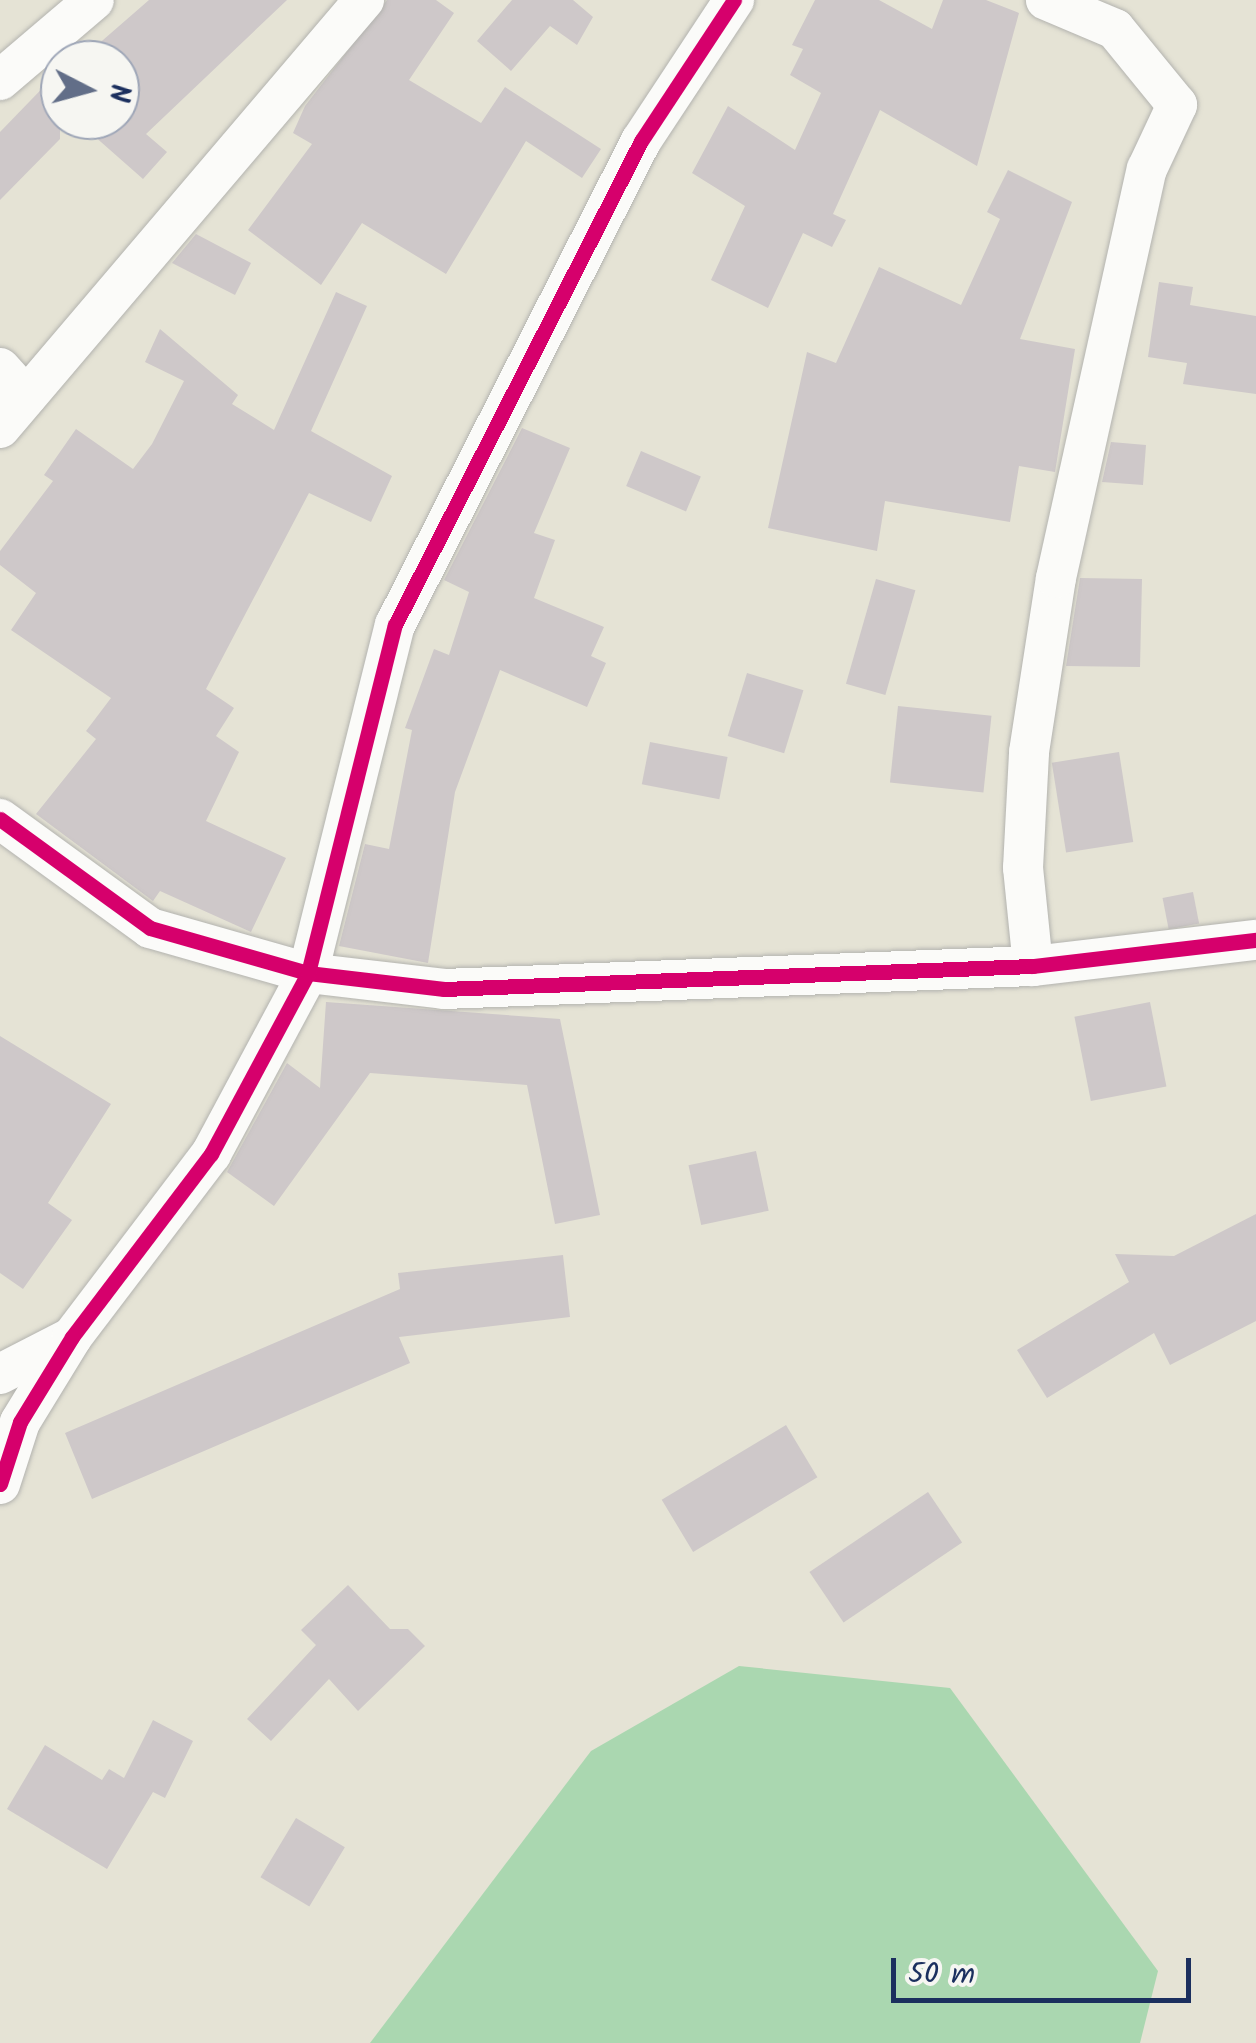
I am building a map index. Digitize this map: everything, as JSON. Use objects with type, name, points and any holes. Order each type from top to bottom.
[{"type":"street","points":[[0,80],[94,0]]},
{"type":"street","points":[[0,428],[13,382],[364,0]]},
{"type":"street","points":[[0,1484],[20,1422],[72,1337],[211,1154],[308,973],[395,625],[641,141],[734,0]]},
{"type":"street","points":[[1033,966],[1022,868],[1029,752],[1056,578],[1147,169],[1177,105],[1116,30],[1046,0]]},
{"type":"street","points":[[0,819],[150,928],[308,973],[444,988],[1033,966],[1256,940]]},
{"type":"street","points":[[0,1374],[72,1337]]},
{"type":"green space","points":[[739,1666],[950,1688],[1158,1971],[1140,2043],[370,2043],[591,1751]]},
{"type":"building","points":[[149,0],[287,0],[146,134],[167,152],[143,179],[99,140],[140,140],[140,40],[103,40]]},
{"type":"building","points":[[387,0],[436,0],[454,13],[409,80],[481,123],[505,87],[601,149],[582,178],[526,141],[446,274],[362,223],[321,285],[248,230],[312,144],[293,133],[305,106]]},
{"type":"building","points":[[512,0],[573,0],[593,17],[577,45],[550,26],[511,71],[477,41]]},
{"type":"building","points":[[815,0],[879,0],[932,29],[943,0],[986,0],[1019,13],[977,166],[880,110],[833,214],[846,220],[832,247],[803,233],[768,308],[711,280],[745,206],[692,173],[728,106],[795,150],[821,93],[790,75],[803,49],[792,45]]},
{"type":"building","points":[[40,91],[40,140],[59,140],[0,200],[0,132]]},
{"type":"building","points":[[1008,170],[1072,202],[1020,339],[1075,349],[1055,472],[1019,466],[1010,522],[885,501],[877,551],[768,528],[807,352],[836,363],[879,267],[961,305],[1000,219],[987,212]]},
{"type":"building","points":[[196,234],[251,263],[235,295],[172,263]]},
{"type":"building","points":[[1159,282],[1193,287],[1190,305],[1256,316],[1256,394],[1183,384],[1187,363],[1148,357]]},
{"type":"building","points":[[336,292],[367,306],[311,431],[392,476],[371,522],[309,493],[206,689],[234,708],[216,736],[239,752],[206,821],[286,858],[251,932],[160,891],[153,901],[36,814],[96,739],[86,731],[111,698],[11,630],[36,593],[0,565],[0,551],[53,481],[44,475],[76,429],[133,469],[152,444],[184,381],[145,362],[160,329],[238,395],[232,404],[274,430]]},
{"type":"building","points":[[522,428],[570,448],[534,533],[555,540],[534,598],[604,627],[591,656],[606,663],[587,707],[500,670],[455,792],[428,963],[339,946],[365,844],[389,849],[412,730],[405,728],[434,649],[449,655],[469,592],[444,580]]},
{"type":"building","points":[[1111,442],[1146,445],[1143,485],[1102,482]]},
{"type":"building","points":[[641,451],[701,476],[686,511],[626,486]]},
{"type":"building","points":[[1080,578],[1142,579],[1140,667],[1066,666]]},
{"type":"building","points":[[876,579],[915,590],[885,695],[846,684]]},
{"type":"building","points":[[747,673],[803,690],[784,753],[728,736]]},
{"type":"building","points":[[898,706],[991,716],[983,792],[890,783]]},
{"type":"building","points":[[650,742],[728,757],[719,799],[642,784]]},
{"type":"building","points":[[1119,752],[1133,842],[1066,853],[1052,763]]},
{"type":"building","points":[[1193,892],[1199,923],[1169,929],[1163,898]]},
{"type":"building","points":[[326,1002],[560,1019],[600,1215],[555,1224],[527,1085],[370,1073],[274,1206],[227,1172],[287,1063],[320,1088]]},
{"type":"building","points":[[1150,1002],[1166,1086],[1091,1101],[1074,1017]]},
{"type":"building","points":[[0,1036],[111,1104],[48,1203],[72,1220],[23,1289],[0,1273]]},
{"type":"building","points":[[756,1151],[769,1211],[701,1225],[689,1165]]},
{"type":"building","points":[[1256,1214],[1256,1321],[1170,1365],[1154,1333],[1047,1398],[1017,1350],[1129,1282],[1115,1254],[1174,1256]]},
{"type":"building","points":[[563,1255],[570,1317],[399,1337],[410,1363],[92,1499],[65,1433],[400,1289],[398,1273]]},
{"type":"building","points":[[786,1425],[817,1477],[693,1552],[662,1500]]},
{"type":"building","points":[[928,1492],[962,1543],[844,1623],[809,1572]]},
{"type":"building","points":[[348,1585],[390,1629],[408,1629],[425,1646],[358,1711],[329,1679],[271,1741],[247,1719],[316,1645],[301,1630]]},
{"type":"building","points":[[153,1720],[193,1741],[165,1798],[153,1792],[107,1869],[7,1809],[45,1745],[102,1780],[109,1769],[124,1778]]},
{"type":"building","points":[[296,1818],[345,1847],[309,1907],[260,1877]]},
{"type":"cycle path","points":[[0,1484],[20,1422],[72,1337],[211,1154],[308,973],[395,625],[641,141],[734,0]]},
{"type":"cycle path","points":[[0,819],[150,928],[308,973],[444,989],[1033,966],[1256,940]]}]
